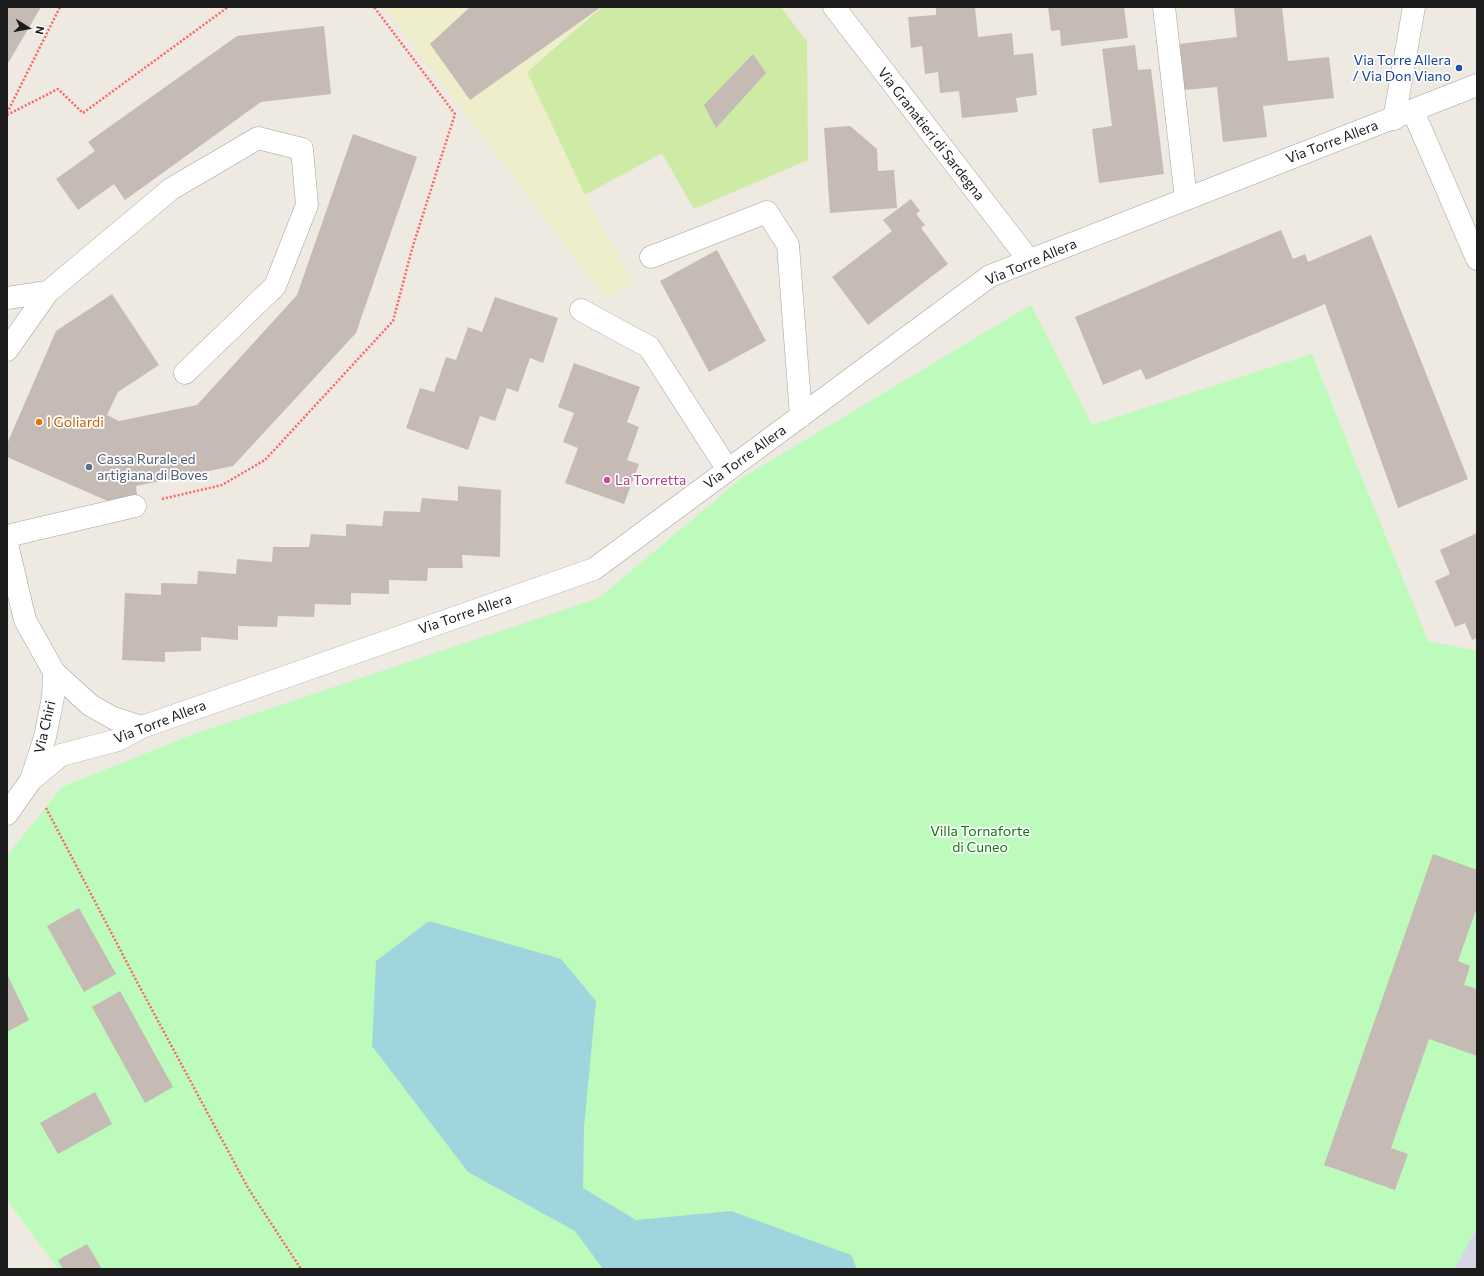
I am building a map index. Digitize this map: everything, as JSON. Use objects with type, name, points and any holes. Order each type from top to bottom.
[{"type":"street","name":"Via Granatieri di Sardegna","points":[[834,7],[1029,260]]},
{"type":"street","points":[[1164,7],[1186,199]]},
{"type":"street","name":"Via Torre Allera","points":[[1403,115],[1414,7]]},
{"type":"street","name":"Via Torre Allera","points":[[7,814],[31,780],[61,755],[118,740],[142,727],[594,569],[990,276],[1477,86]]},
{"type":"street","points":[[1403,115],[1477,259]]},
{"type":"street","points":[[7,350],[48,292],[171,189],[258,138],[302,149],[307,205],[275,286],[185,373]]},
{"type":"street","points":[[651,257],[767,212],[788,245],[802,416]]},
{"type":"street","points":[[7,298],[48,292]]},
{"type":"street","points":[[581,310],[649,347],[728,470]]},
{"type":"street","points":[[7,536],[135,506]]},
{"type":"street","name":"Via Chiri","points":[[7,544],[25,620],[54,672],[90,705],[113,718],[142,727]]},
{"type":"street","name":"Via Chiri","points":[[7,603],[25,620]]},
{"type":"street","name":"Via Chiri","points":[[31,780],[45,737],[53,697],[54,672]]},
{"type":"path","points":[[7,114],[60,7]]},
{"type":"path","points":[[7,114],[58,89],[83,113],[228,7]]},
{"type":"path","points":[[135,506],[222,485],[265,460],[393,321],[412,249],[455,114],[374,7]]},
{"type":"path","points":[[31,780],[136,980],[248,1188],[301,1269]]},
{"type":"green space","points":[[384,7],[602,7],[527,72],[585,195],[634,283],[606,299]]},
{"type":"green space","points":[[602,7],[781,7],[807,42],[808,160],[694,209],[662,153],[585,195],[527,72]]},
{"type":"green space","name":"Villa Tornaforte di Cuneo","points":[[1031,305],[1092,425],[1312,354],[1428,641],[1477,651],[1477,1228],[1454,1269],[58,1269],[7,1200],[7,856],[62,787],[191,735],[599,598],[743,477]]},
{"type":"shaded area","points":[[1477,1228],[1477,1269],[1454,1269]]},
{"type":"water","points":[[429,921],[561,959],[596,1001],[584,1127],[583,1188],[636,1220],[731,1211],[851,1255],[857,1269],[603,1269],[575,1231],[468,1172],[372,1046],[376,961]]},
{"type":"building","points":[[7,7],[41,7],[7,65]]},
{"type":"building","points":[[470,7],[601,7],[470,100],[430,44]]},
{"type":"building","points":[[975,7],[978,37],[1012,33],[1014,55],[1033,53],[1037,95],[1016,98],[1018,112],[962,118],[959,91],[940,93],[938,72],[925,74],[922,46],[911,48],[908,17],[936,15],[936,8]]},
{"type":"building","points":[[1048,7],[1124,7],[1128,38],[1061,46],[1060,30],[1051,31]]},
{"type":"building","points":[[1282,7],[1288,61],[1329,57],[1334,98],[1263,106],[1267,137],[1223,142],[1217,87],[1184,90],[1179,44],[1237,37],[1234,8]]},
{"type":"building","points":[[324,26],[331,94],[261,102],[125,200],[114,184],[78,210],[56,179],[95,151],[88,142],[237,36]]},
{"type":"building","points":[[1135,45],[1138,70],[1151,69],[1164,174],[1099,183],[1092,129],[1112,126],[1102,49]]},
{"type":"building","points":[[753,54],[766,73],[716,128],[704,105]]},
{"type":"building","points":[[850,126],[877,149],[878,171],[894,170],[897,208],[830,213],[824,128]]},
{"type":"building","points":[[353,134],[417,157],[356,333],[233,466],[136,486],[137,495],[110,502],[7,457],[7,444],[56,331],[112,294],[159,365],[118,392],[107,415],[119,421],[197,405],[297,295]]},
{"type":"building","points":[[911,199],[920,211],[916,214],[925,225],[921,228],[948,264],[868,325],[832,277],[892,231],[883,220]]},
{"type":"building","points":[[1281,230],[1293,259],[1305,254],[1308,262],[1371,235],[1468,479],[1398,508],[1325,304],[1146,380],[1141,369],[1103,385],[1075,317]]},
{"type":"building","points":[[717,250],[766,341],[709,372],[660,281]]},
{"type":"building","points":[[495,297],[558,318],[543,363],[530,358],[518,392],[507,388],[495,421],[480,416],[468,450],[406,428],[420,388],[434,392],[446,357],[456,360],[468,327],[482,332]]},
{"type":"building","points":[[574,363],[640,387],[627,422],[639,427],[627,460],[639,464],[624,504],[565,483],[578,448],[563,442],[574,413],[558,407]]},
{"type":"building","points":[[458,486],[501,490],[500,557],[462,555],[463,568],[428,568],[427,581],[389,580],[389,594],[351,593],[351,605],[315,604],[314,617],[278,616],[277,627],[238,626],[238,640],[201,637],[201,651],[165,652],[165,662],[122,660],[125,593],[161,595],[161,583],[197,584],[198,571],[236,574],[237,559],[272,562],[273,547],[309,547],[311,534],[346,536],[346,524],[382,526],[384,511],[420,512],[422,498],[458,501]]},
{"type":"building","points":[[1477,533],[1477,638],[1472,640],[1465,623],[1455,627],[1435,581],[1450,574],[1440,550]]},
{"type":"building","points":[[1433,854],[1477,870],[1477,907],[1458,961],[1470,966],[1464,985],[1477,989],[1477,1056],[1429,1039],[1391,1148],[1408,1154],[1395,1190],[1324,1165]]},
{"type":"building","points":[[79,908],[116,974],[84,992],[47,926]]},
{"type":"building","points":[[7,974],[29,1020],[7,1032]]},
{"type":"building","points":[[120,991],[173,1087],[145,1103],[92,1007]]},
{"type":"building","points":[[95,1092],[112,1124],[58,1154],[40,1123]]},
{"type":"building","points":[[87,1244],[102,1269],[63,1269],[58,1260]]},
{"type":"place","name":"Via Torre Allera / Via Don Viano","points":[[1459,68]]},
{"type":"place","name":"I Goliardi","points":[[39,422]]},
{"type":"place","name":"Cassa Rurale ed artigiana di Boves","points":[[89,467]]},
{"type":"place","name":"La Torretta","points":[[607,480]]}]
